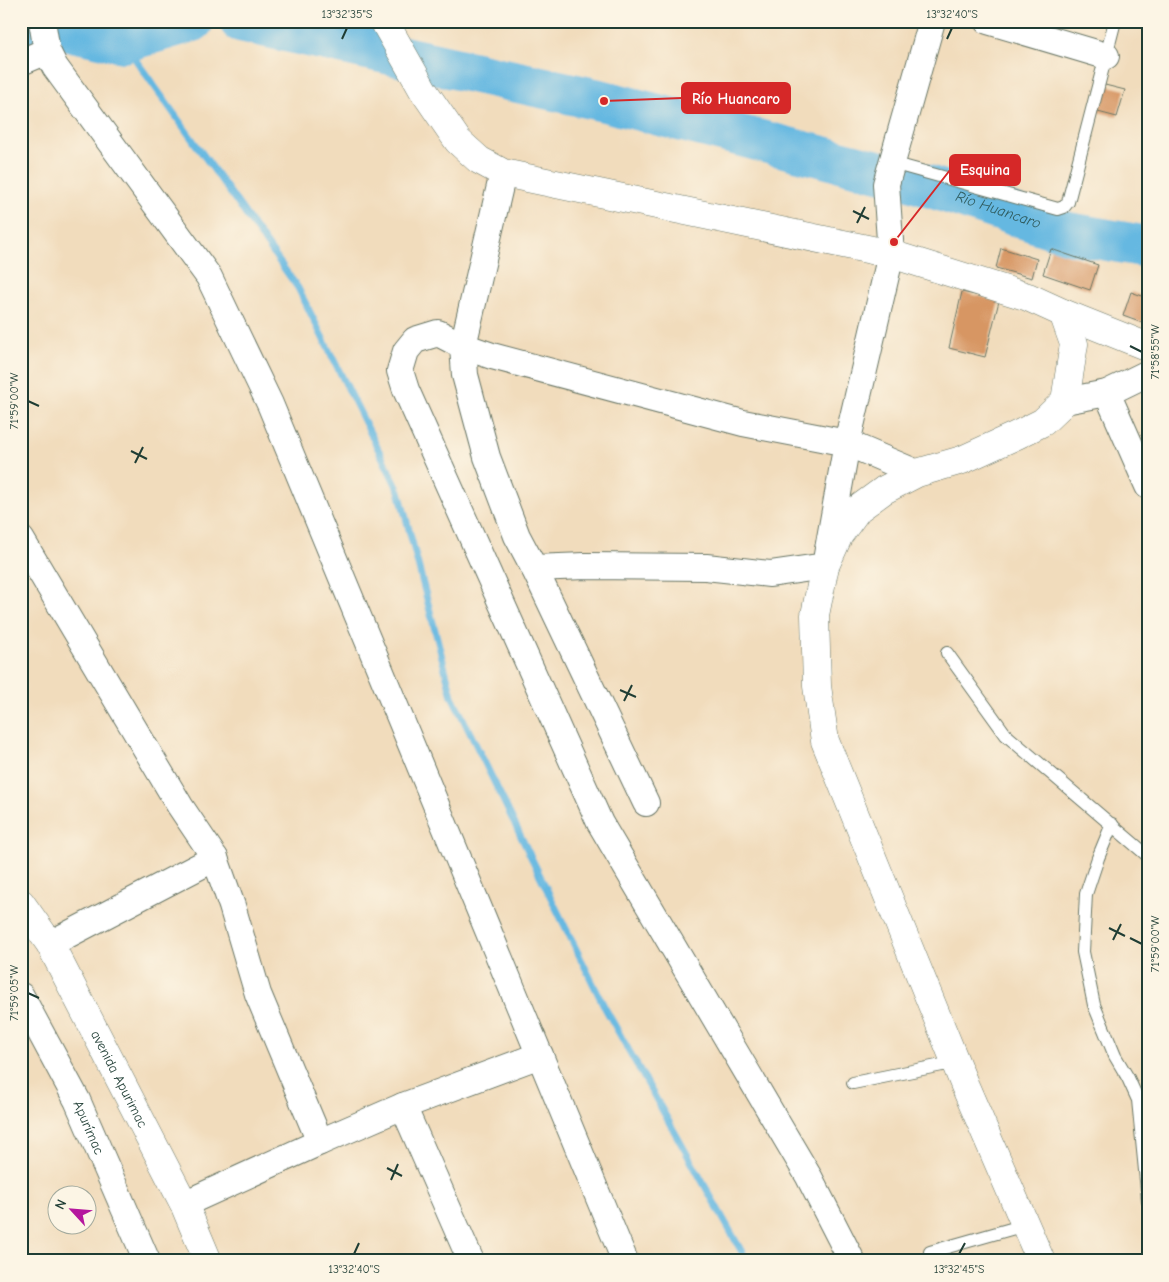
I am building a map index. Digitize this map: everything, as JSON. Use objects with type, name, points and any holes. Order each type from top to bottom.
[{"type":"main road","points":[[384,21],[423,90],[458,141],[479,160],[503,173],[891,254],[1028,297],[1148,347]]},
{"type":"main road","points":[[1040,1261],[825,741],[817,686],[815,615],[826,566],[839,535],[858,509],[884,490],[917,473],[962,460],[1043,422],[1065,401],[1074,344],[1063,313]]},
{"type":"main road","name":"avenida Apurimac","points":[[21,903],[50,944],[184,1204],[208,1261]]},
{"type":"street","points":[[534,568],[706,566],[770,574],[826,566],[847,443],[891,254],[889,174],[932,21]]},
{"type":"street","points":[[988,21],[1106,56]]},
{"type":"street","points":[[21,62],[45,37],[55,67],[209,277],[274,412],[625,1261]]},
{"type":"street","points":[[503,173],[463,346],[465,374],[487,457],[517,536],[646,803]]},
{"type":"street","points":[[852,1261],[809,1178],[600,823],[406,390],[400,371],[406,351],[415,340],[438,333],[463,346],[492,356],[743,423],[847,443],[917,473]]},
{"type":"street","points":[[1065,401],[1108,393],[1148,373]]},
{"type":"street","points":[[1108,393],[1148,486]]},
{"type":"street","points":[[21,539],[180,806],[215,858],[232,906],[258,994],[320,1142]]},
{"type":"street","points":[[50,944],[215,858]]},
{"type":"street","name":"Apurímac","points":[[21,996],[77,1100],[147,1261]]},
{"type":"street","points":[[184,1204],[403,1106],[540,1055]]},
{"type":"street","points":[[403,1106],[471,1261]]},
{"type":"lane","points":[[889,174],[1058,209],[1064,206],[1068,202],[1115,21]]},
{"type":"lane","points":[[947,653],[1006,734],[1148,856]]},
{"type":"lane","points":[[1112,824],[1086,894],[1083,952],[1094,1005],[1115,1056],[1138,1100],[1148,1201]]},
{"type":"lane","points":[[853,1083],[957,1062]]},
{"type":"lane","points":[[930,1252],[1025,1225]]},
{"type":"building","points":[[1101,84],[1125,90],[1117,117],[1094,111]]},
{"type":"building","points":[[1001,248],[1037,259],[1032,278],[996,268]]},
{"type":"building","points":[[1051,249],[1098,265],[1090,290],[1043,274]]},
{"type":"building","points":[[962,292],[999,301],[985,357],[949,348]]},
{"type":"building","points":[[1131,292],[1148,298],[1148,325],[1123,316]]},
{"type":"waterway","name":"Río Huancaro","points":[[26,21],[123,42],[193,21]]},
{"type":"waterway","name":"Río Huancaro","points":[[240,21],[604,101],[898,176],[1068,233],[1148,247]]},
{"type":"waterway","points":[[123,42],[298,288],[399,491],[452,696],[605,1008],[747,1261]]},
{"type":"place","name":"Río Huancaro","points":[[604,101]]},
{"type":"place","name":"Esquina","points":[[894,242]]}]
